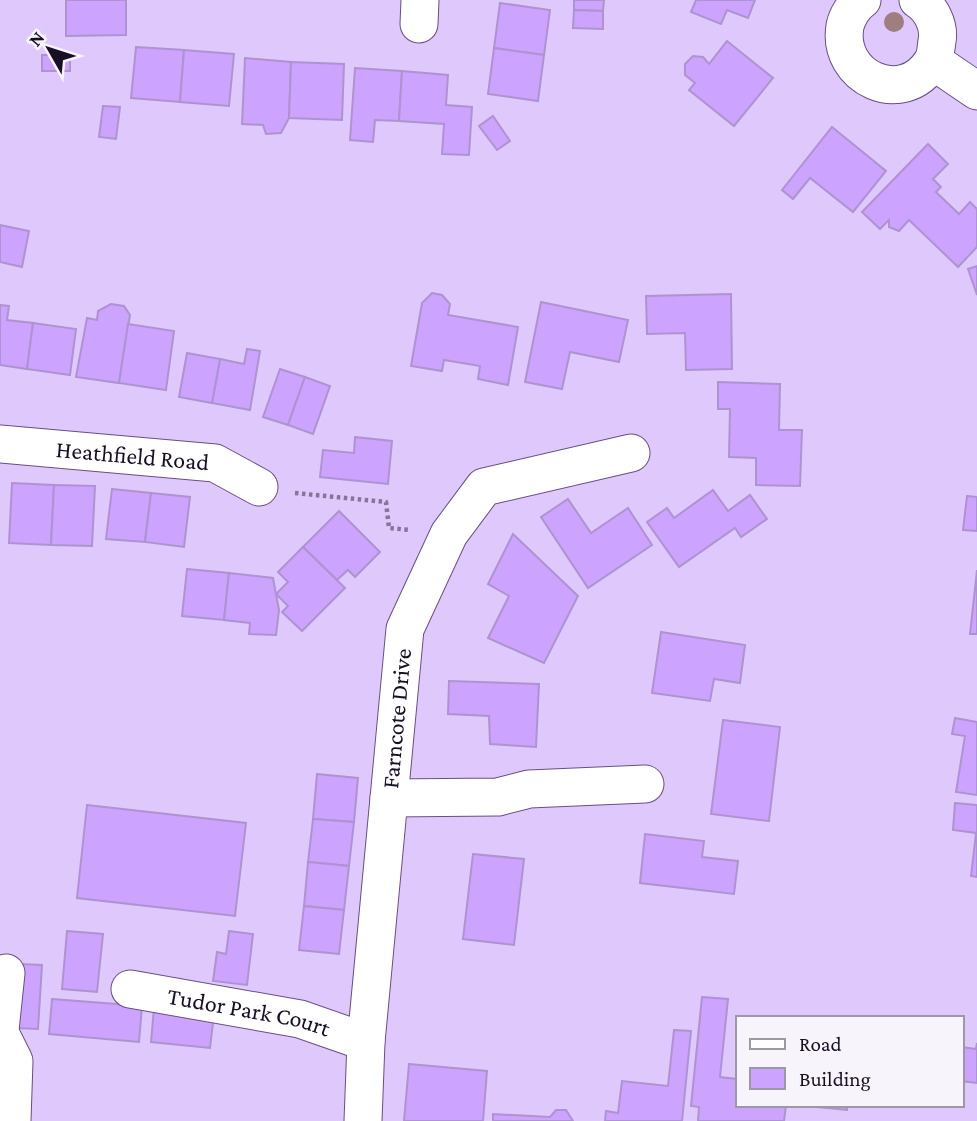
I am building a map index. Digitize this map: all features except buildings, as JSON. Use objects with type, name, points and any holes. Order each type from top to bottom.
[{"type":"street","points":[[862,0],[846,21],[846,53],[859,73],[887,86],[914,80],[933,61],[939,32],[927,6],[918,0]]},
{"type":"street","points":[[933,61],[977,90]]},
{"type":"street","name":"Heathfield Road","points":[[0,444],[215,463],[259,487]]},
{"type":"street","name":"Farncote Drive","points":[[363,1121],[366,1042],[405,629],[449,534],[484,487],[631,453]]},
{"type":"street","points":[[389,798],[498,797],[529,789],[645,784]]},
{"type":"street","points":[[6,973],[0,1031],[14,1061],[12,1121]]},
{"type":"street","name":"Tudor Park Court","points":[[130,989],[300,1019],[366,1042]]},
{"type":"path","points":[[259,487],[386,502],[389,528],[449,534]]}]
